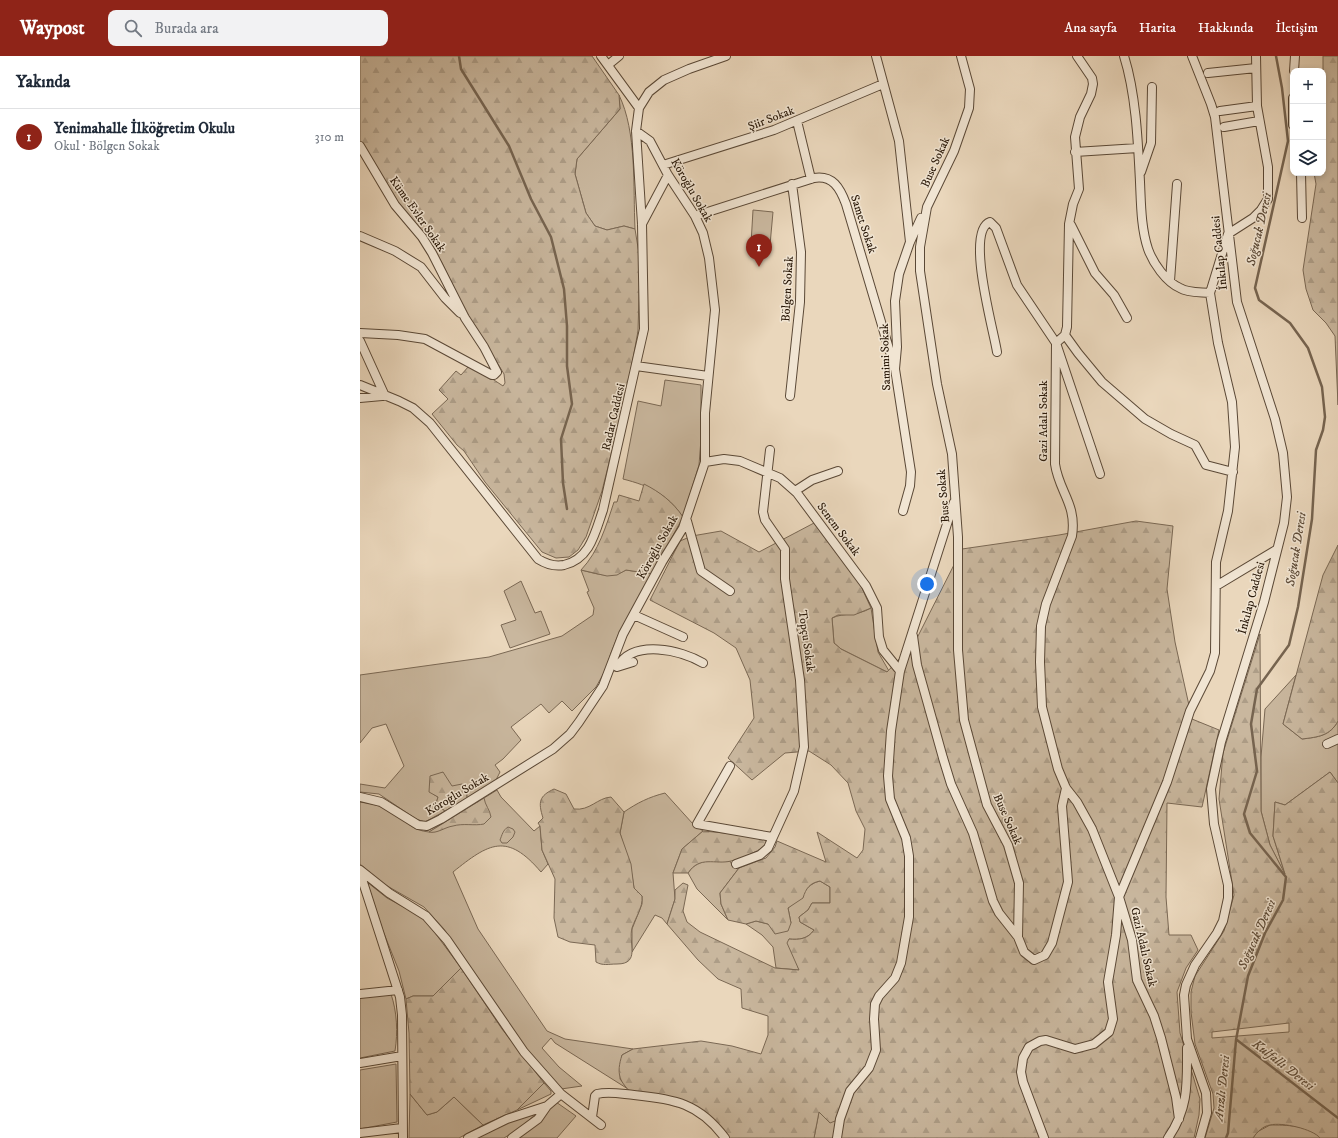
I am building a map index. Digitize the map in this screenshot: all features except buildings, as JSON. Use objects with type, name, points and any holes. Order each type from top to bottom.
[{"type":"street","points":[[601,56],[639,108]]},
{"type":"street","points":[[608,66],[619,56]]},
{"type":"street","name":"Radar Caddesi","points":[[360,385],[385,396],[399,400],[420,414],[451,448],[533,554],[547,564],[561,565],[576,561],[582,557],[594,538],[613,472],[644,329],[642,224],[636,131],[639,108],[649,92],[664,80],[689,69],[726,56]]},
{"type":"street","points":[[876,56],[883,84],[894,117],[899,141],[910,242]]},
{"type":"street","name":"Buse Sokak","points":[[961,56],[970,89],[969,108],[954,151],[927,207],[920,247],[920,271],[937,384],[952,454],[956,497],[959,574],[958,650],[963,714],[966,733],[987,805],[1008,845],[1019,883],[1018,937]]},
{"type":"street","points":[[1077,56],[1092,78],[1094,84],[1077,127],[1076,152],[1079,189],[1073,204],[1069,222],[1065,335],[1102,382],[1128,406],[1157,427],[1195,444],[1206,465],[1233,472]]},
{"type":"street","points":[[1124,56],[1130,84],[1138,148],[1143,217],[1148,248],[1155,263],[1170,281],[1185,290],[1210,293]]},
{"type":"street","name":"İnkılap Caddesi","points":[[1192,56],[1210,99],[1215,117],[1237,302],[1266,388],[1283,453],[1286,510],[1264,602],[1221,742],[1211,789],[1213,818],[1228,885],[1228,898],[1222,921],[1217,932],[1195,964],[1186,985],[1184,995],[1187,1039],[1206,1093],[1206,1113],[1200,1138]]},
{"type":"street","points":[[1044,1138],[1023,1082],[1021,1072],[1023,1058],[1028,1047],[1040,1041],[1046,1040],[1067,1047],[1079,1048],[1094,1044],[1108,1032],[1113,1019],[1108,982],[1116,935],[1119,897],[1167,782],[1190,711],[1210,671],[1216,653],[1217,557],[1228,511],[1235,447],[1232,402],[1218,343],[1210,293],[1228,234],[1253,218],[1265,205],[1268,199],[1268,167],[1257,106],[1256,56]]},
{"type":"street","points":[[1294,68],[1295,56]]},
{"type":"street","points":[[1208,73],[1256,68]]},
{"type":"street","name":"Şiir Sokak","points":[[663,165],[747,140],[797,121],[883,84]]},
{"type":"street","points":[[1139,174],[1151,143],[1152,86]]},
{"type":"street","points":[[1220,111],[1257,106]]},
{"type":"street","points":[[797,121],[810,179]]},
{"type":"street","points":[[1224,127],[1259,121]]},
{"type":"street","name":"Köroğlu Sokak","points":[[360,797],[381,802],[418,825],[427,826],[434,824],[562,742],[579,722],[614,667],[617,646],[662,562],[687,521],[705,462],[705,413],[714,326],[714,296],[706,242],[695,216],[668,175],[650,141],[636,131]]},
{"type":"street","name":"Küme Evler Sokak","points":[[360,146],[395,205],[422,238],[432,253],[465,318],[497,372],[494,375],[425,339],[398,335],[360,333]]},
{"type":"street","points":[[1076,152],[1138,148]]},
{"type":"street","points":[[642,224],[668,175]]},
{"type":"street","points":[[1301,176],[1302,218]]},
{"type":"street","name":"Samet Sokak","points":[[695,216],[810,179],[821,177],[826,178],[838,186],[841,191],[869,280],[895,369]]},
{"type":"street","name":"Bölgen Sokak","points":[[790,396],[800,302],[801,252],[792,184]]},
{"type":"street","points":[[1170,281],[1177,184]]},
{"type":"street","name":"Samimi Sokak","points":[[903,511],[910,486],[911,472],[895,369],[896,288],[910,242],[927,207]]},
{"type":"street","points":[[998,352],[981,271],[979,253],[982,232],[986,224],[990,222],[996,228],[1017,285],[1056,343],[1100,474]]},
{"type":"street","points":[[1069,222],[1095,273],[1114,295],[1127,318]]},
{"type":"street","name":"Küme Evler Sokak","points":[[360,236],[396,250],[421,267],[445,298],[465,318]]},
{"type":"street","points":[[1056,343],[1065,335]]},
{"type":"street","points":[[360,341],[385,396],[360,398]]},
{"type":"street","name":"Gazi Adalı Sokak","points":[[1056,343],[1055,464],[1058,478],[1071,505],[1073,525],[1072,536],[1043,618],[1040,645],[1040,689],[1043,711],[1055,761],[1066,788],[1077,802],[1092,830],[1119,897],[1132,940],[1137,980],[1154,1016],[1161,1038],[1176,1097],[1179,1119]]},
{"type":"street","points":[[636,366],[708,376]]},
{"type":"street","name":"Topçu Sokak","points":[[736,864],[764,852],[768,848],[794,791],[804,747],[800,680],[785,579],[786,552],[784,545],[765,520],[762,512],[770,450]]},
{"type":"street","name":"Senem Sokak","points":[[705,462],[732,459],[767,472],[785,481],[795,491],[866,586],[876,608],[879,637],[883,650],[900,671]]},
{"type":"street","points":[[795,491],[812,480],[838,471]]},
{"type":"street","points":[[837,1138],[840,1119],[850,1091],[869,1068],[874,1059],[877,1045],[874,1019],[875,1004],[899,971],[909,917],[910,886],[908,846],[890,799],[888,776],[890,731],[900,671],[956,497]]},
{"type":"street","points":[[687,521],[701,571],[730,591]]},
{"type":"street","points":[[1216,586],[1276,550]]},
{"type":"street","points":[[634,615],[683,637]]},
{"type":"street","points":[[912,634],[917,665],[947,772],[973,833],[993,901],[999,913],[1018,937],[1024,952],[1034,960],[1045,955],[1052,943],[1068,882],[1062,806],[1066,788]]},
{"type":"street","points":[[614,667],[628,655],[642,650],[669,651],[684,654],[703,663]]},
{"type":"street","points":[[614,667],[633,662]]},
{"type":"street","points":[[1327,744],[1338,739]]},
{"type":"street","points":[[730,766],[697,824],[772,837]]},
{"type":"street","points":[[360,871],[398,990],[402,1015],[403,1138]]},
{"type":"street","points":[[360,871],[389,893],[422,912],[435,925],[447,940],[524,1052],[561,1094],[601,1125]]},
{"type":"street","points":[[360,994],[398,990]]},
{"type":"street","points":[[1168,1138],[1179,1119],[1187,1094],[1187,1039]]},
{"type":"street","points":[[360,1063],[402,1056]]},
{"type":"street","points":[[592,1117],[595,1096],[597,1094],[618,1093],[666,1098],[690,1106],[725,1138]]},
{"type":"street","points":[[512,1138],[538,1118],[547,1106],[561,1094]]},
{"type":"street","points":[[468,1138],[507,1119],[547,1106]]},
{"type":"street","points":[[360,1133],[402,1128]]},
{"type":"green space","points":[[360,56],[592,56],[619,95],[620,109],[577,159],[575,174],[586,213],[595,226],[607,230],[624,226],[635,229],[640,260],[638,331],[628,386],[602,491],[586,537],[578,550],[569,557],[556,558],[542,552],[485,482],[464,451],[457,445],[432,414],[448,399],[439,390],[456,371],[461,375],[469,366],[482,372],[503,386],[505,383],[504,374],[465,310],[441,261],[396,202],[360,143]]},
{"type":"green space","points":[[1323,56],[1338,56],[1338,405],[1335,336],[1326,323],[1313,310],[1306,289],[1303,270],[1316,184],[1315,176],[1326,176],[1326,68],[1323,68]]},
{"type":"green space","points":[[619,95],[629,126],[633,160],[635,229],[624,226],[607,230],[595,226],[586,213],[575,174],[577,159],[620,109]]},
{"type":"green space","points":[[753,210],[773,212],[770,245],[751,244]]},
{"type":"green space","points":[[665,380],[701,385],[701,439],[699,465],[683,517],[671,502],[657,492],[650,488],[623,479],[638,401],[661,406]]},
{"type":"green space","points":[[644,484],[666,498],[683,517],[652,574],[626,570],[617,575],[607,576],[581,570],[593,555],[605,529],[614,502],[617,502],[619,495],[639,501]]},
{"type":"green space","points":[[1136,521],[1173,526],[1167,589],[1175,642],[1192,719],[1219,730],[1202,807],[1167,803],[1166,897],[1169,935],[1191,935],[1198,950],[1186,968],[1177,992],[1180,1033],[1200,1099],[1199,1115],[1194,1138],[837,1138],[840,1119],[830,1123],[819,1112],[814,1138],[725,1138],[690,1106],[634,1095],[622,1082],[619,1073],[622,1055],[633,1049],[701,1041],[732,1046],[761,1054],[768,1035],[768,1016],[742,1008],[741,989],[718,979],[698,960],[667,924],[675,899],[675,890],[683,883],[688,885],[683,911],[687,922],[700,932],[775,968],[799,970],[787,943],[789,939],[800,939],[812,933],[814,930],[800,922],[799,917],[808,910],[812,903],[830,903],[830,887],[820,881],[811,885],[807,889],[803,898],[788,908],[791,923],[788,931],[775,934],[768,924],[756,921],[746,924],[728,920],[721,904],[720,893],[739,868],[766,858],[775,847],[777,841],[826,862],[817,832],[857,858],[863,850],[865,829],[856,811],[848,783],[831,765],[809,751],[785,753],[752,780],[728,758],[754,718],[750,680],[736,648],[714,633],[650,600],[680,541],[692,536],[721,531],[759,552],[814,523],[860,584],[871,608],[854,615],[838,615],[832,618],[834,643],[841,649],[887,672],[915,642],[962,549],[1059,535]]},
{"type":"green space","points":[[1338,545],[1338,721],[1331,730],[1323,735],[1302,739],[1283,724],[1323,575]]},
{"type":"green space","points":[[581,570],[604,575],[620,573],[626,570],[652,574],[619,633],[605,671],[596,687],[572,711],[562,701],[549,713],[541,704],[511,727],[521,740],[503,759],[495,765],[500,772],[495,782],[467,798],[466,787],[433,794],[438,797],[436,804],[445,811],[425,822],[416,819],[379,794],[360,792],[360,784],[385,788],[404,766],[386,724],[372,728],[360,743],[360,675],[489,657],[562,636],[593,615],[594,608],[587,592],[589,591]]},
{"type":"green space","points":[[521,581],[535,613],[541,611],[550,634],[510,648],[501,625],[516,620],[504,591]]},
{"type":"green space","points":[[871,608],[878,652],[889,671],[887,672],[841,649],[834,643],[832,618],[841,615],[860,613]]},
{"type":"green space","points":[[1260,634],[1261,811],[1270,845],[1285,874],[1273,836],[1275,802],[1285,805],[1330,772],[1338,783],[1338,1138],[1320,1138],[1304,1129],[1289,1125],[1275,1124],[1263,1128],[1253,1138],[1205,1138],[1214,1108],[1213,1094],[1195,1044],[1191,1012],[1191,992],[1195,976],[1224,931],[1234,895],[1219,799],[1223,753]],"holes":[[[1289,1023],[1289,1032],[1212,1038],[1212,1032]]]},
{"type":"green space","points":[[1296,675],[1283,724],[1302,739],[1327,733],[1338,721],[1338,783],[1330,772],[1285,805],[1275,802],[1273,836],[1286,877],[1270,845],[1261,811],[1261,757],[1265,709]]},
{"type":"green space","points":[[443,772],[452,786],[462,784],[466,787],[467,798],[445,811],[436,804],[438,797],[429,792],[430,776]]},
{"type":"green space","points":[[554,789],[566,794],[574,809],[585,808],[611,797],[624,812],[620,833],[631,864],[634,888],[642,896],[642,900],[632,928],[631,957],[624,963],[601,964],[596,962],[595,945],[570,942],[558,937],[554,918],[555,879],[542,850],[540,826],[538,823],[543,818],[540,808],[541,800],[545,794]]},
{"type":"green space","points":[[497,790],[501,797],[534,831],[540,826],[542,850],[548,864],[541,872],[529,859],[518,851],[508,847],[498,846],[477,854],[453,872],[478,929],[547,1031],[565,1039],[633,1049],[622,1055],[620,1079],[628,1089],[555,1043],[551,1038],[542,1048],[559,1067],[582,1086],[561,1089],[524,1046],[444,929],[424,907],[382,883],[360,864],[360,802],[372,804],[390,811],[413,827],[429,832]]},
{"type":"green space","points":[[665,793],[693,824],[703,831],[682,849],[673,873],[675,899],[667,924],[662,918],[655,915],[632,952],[632,929],[642,904],[642,896],[634,888],[632,875],[620,833],[624,812],[643,801]]},
{"type":"green space","points":[[484,798],[491,817],[484,824],[457,825],[435,832],[429,832]]},
{"type":"green space","points":[[508,827],[513,829],[515,832],[513,837],[507,843],[502,843],[500,840],[501,836]]},
{"type":"green space","points":[[703,831],[746,835],[766,840],[766,846],[736,860],[725,862],[703,862],[693,867],[688,873],[673,873],[682,849]]},
{"type":"green space","points":[[717,860],[730,861],[733,867],[739,868],[720,893],[721,904],[728,920],[697,889],[688,873],[697,864]]},
{"type":"green space","points":[[820,881],[830,887],[830,903],[812,903],[808,910],[799,917],[800,922],[814,930],[812,933],[803,938],[789,939],[799,970],[776,968],[773,947],[762,935],[746,924],[756,921],[768,924],[791,923],[788,908],[810,885]]},
{"type":"green space","points":[[367,882],[387,898],[424,918],[461,968],[433,996],[413,996],[406,999],[399,971],[383,931]]},
{"type":"green space","points":[[461,968],[502,1029],[544,1083],[517,1110],[483,1125],[454,1097],[437,1112],[427,1115],[410,1094],[409,1033],[406,999],[413,996],[433,996]]},
{"type":"green space","points":[[391,994],[395,1008],[396,1022],[395,1051],[360,1058],[360,997]]},
{"type":"green space","points":[[396,1064],[397,1122],[360,1129],[360,1070]]},
{"type":"green space","points":[[544,1083],[551,1091],[551,1094],[517,1110]]},
{"type":"green space","points":[[410,1094],[427,1115],[437,1112],[454,1097],[483,1125],[459,1138],[409,1138]]},
{"type":"green space","points":[[556,1102],[576,1116],[557,1138],[519,1138]]},
{"type":"green space","points":[[819,1112],[840,1119],[837,1138],[814,1138]]},
{"type":"green space","points":[[537,1113],[520,1128],[504,1138],[476,1138],[507,1123]]},
{"type":"green space","points":[[1270,1125],[1304,1128],[1310,1130],[1320,1138],[1253,1138],[1257,1132]]},
{"type":"waterway","points":[[459,56],[461,69],[509,146],[531,199],[551,237],[564,289],[567,326],[567,366],[572,404],[561,439],[563,483],[567,509]]},
{"type":"waterway","name":"Soğucak Deresi","points":[[1226,1138],[1228,1133],[1236,1040],[1248,976],[1265,933],[1283,900],[1286,877],[1250,833],[1244,814],[1257,771],[1251,724],[1257,689],[1289,645],[1298,607],[1312,519],[1316,450],[1323,430],[1325,417],[1322,387],[1308,348],[1290,323],[1259,300],[1255,288],[1288,141],[1282,88],[1276,56]]},
{"type":"waterway","name":"Kulfallı Deresi","points":[[1237,1040],[1338,1118]]},
{"type":"place","name":"Yenimahalle İlköğretim Okulu","points":[[759,267]]},
{"type":"water label","name":"Arızlı Deresi","points":[[1221,1088]]}]
